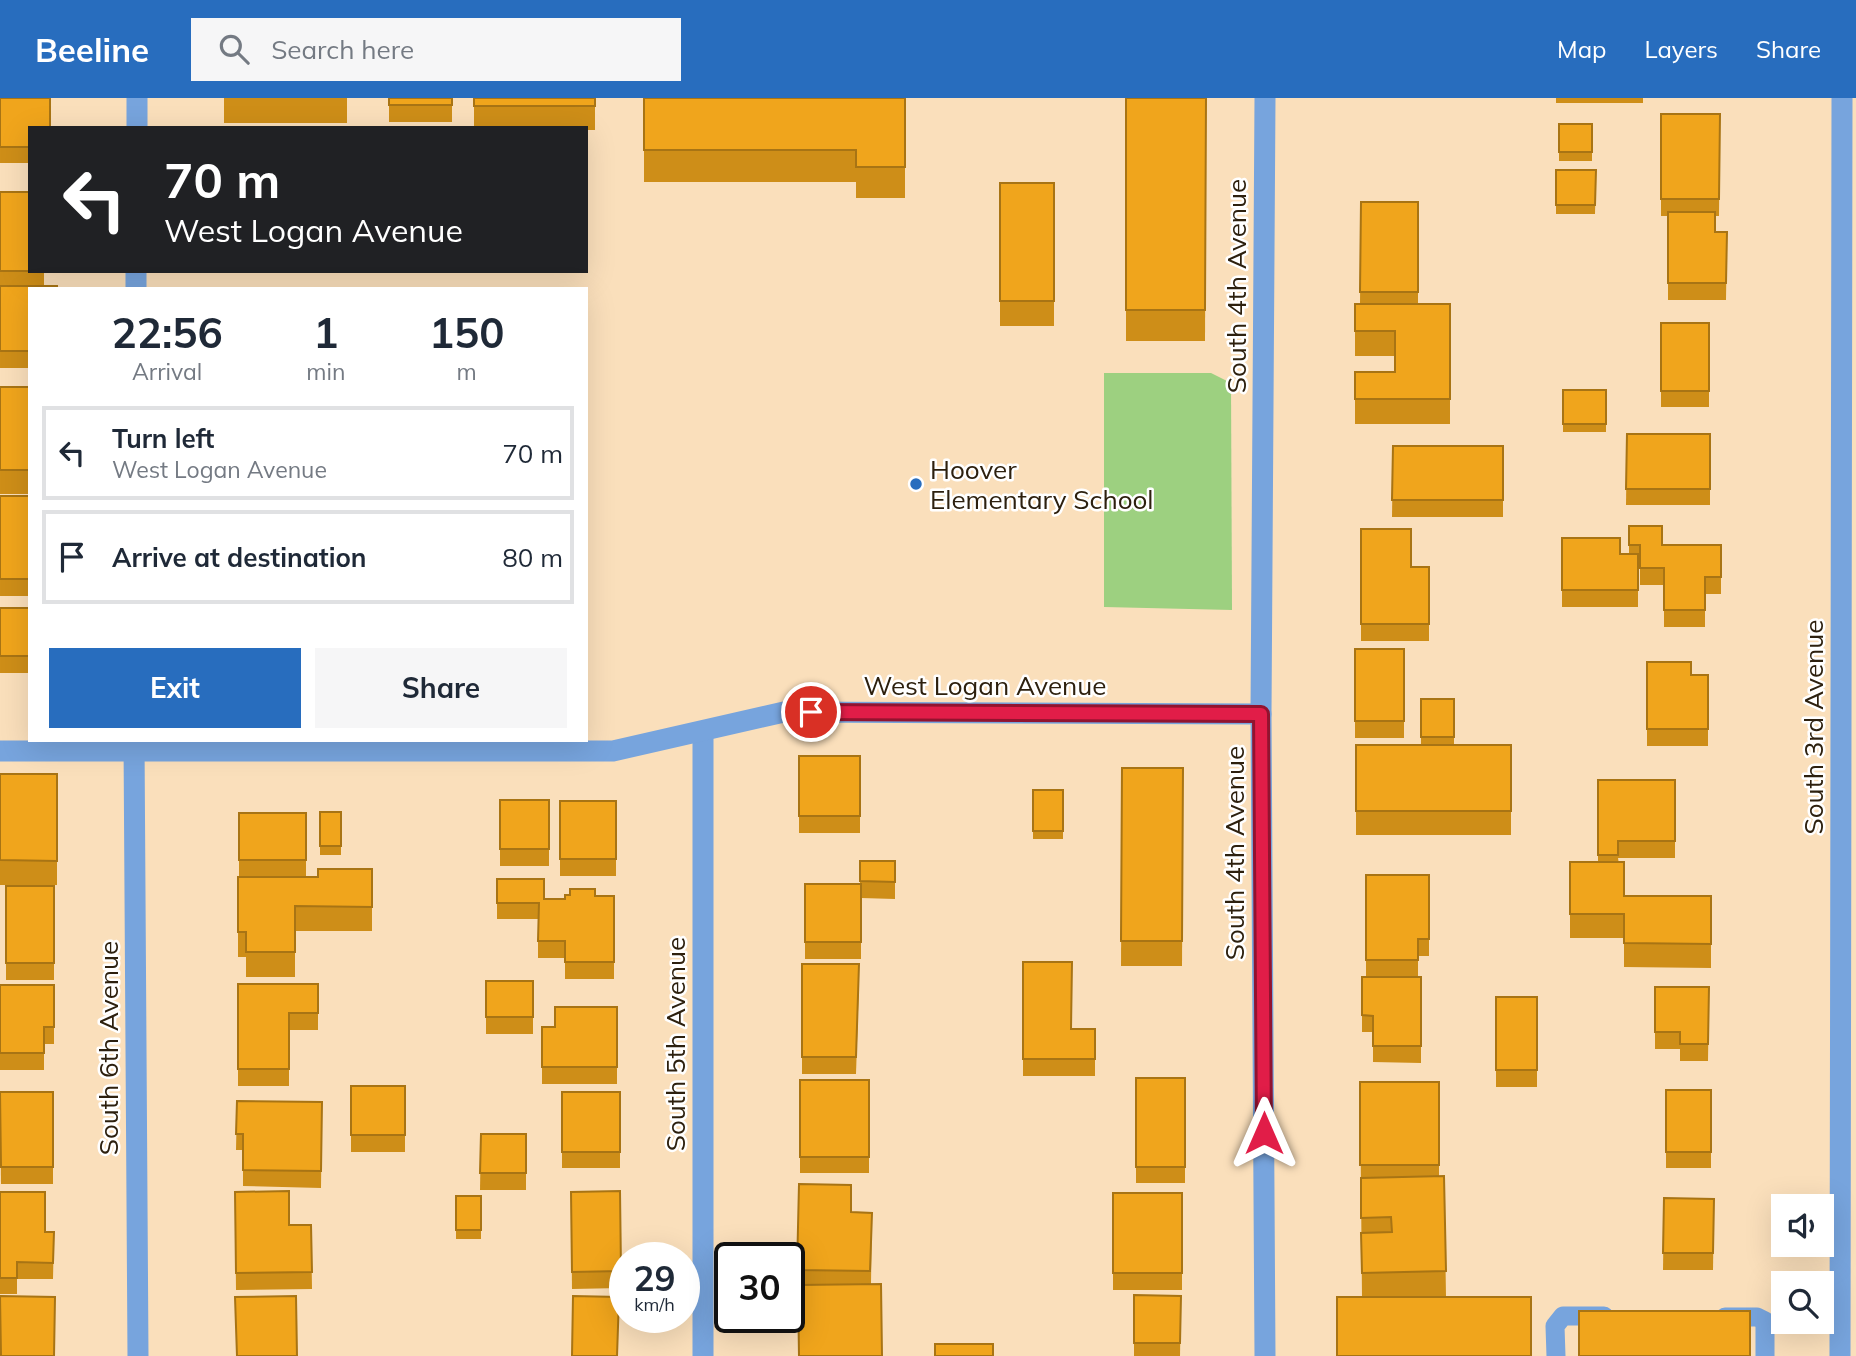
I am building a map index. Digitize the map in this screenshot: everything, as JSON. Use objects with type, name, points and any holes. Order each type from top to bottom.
[{"type":"street","points":[[137,126],[138,98]]},
{"type":"street","name":"South 4th Avenue","points":[[1265,98],[1261,714],[1265,1356]]},
{"type":"street","name":"South 3rd Avenue","points":[[1840,1356],[1849,718],[1842,98]]},
{"type":"street","name":"West Logan Avenue","points":[[0,751],[134,746],[613,751],[703,733],[784,712],[1261,714]]},
{"type":"street","name":"South 5th Avenue","points":[[703,733],[704,1356]]},
{"type":"street","name":"South 6th Avenue","points":[[134,746],[138,1356]]},
{"type":"lane","points":[[1556,1356],[1555,1326],[1563,1316],[1618,1316]]},
{"type":"lane","points":[[1701,1317],[1757,1317],[1765,1321],[1765,1356]]},
{"type":"green space","points":[[1104,373],[1211,373],[1231,383],[1232,610],[1104,607]]},
{"type":"building","points":[[0,98],[50,98],[50,126],[28,126],[28,147],[0,147]]},
{"type":"building","points":[[389,98],[452,98],[452,105],[389,105]]},
{"type":"building","points":[[474,98],[595,98],[595,106],[474,106]]},
{"type":"building","points":[[644,98],[905,98],[905,167],[856,167],[856,150],[644,150]]},
{"type":"building","points":[[1126,98],[1206,98],[1205,310],[1126,310]]},
{"type":"building","points":[[1661,114],[1720,114],[1719,199],[1661,199]]},
{"type":"building","points":[[1559,124],[1592,124],[1592,152],[1559,152]]},
{"type":"building","points":[[1556,170],[1596,170],[1595,205],[1556,205]]},
{"type":"building","points":[[1000,183],[1054,183],[1054,301],[1000,301]]},
{"type":"building","points":[[0,192],[28,192],[28,271],[0,271]]},
{"type":"building","points":[[1361,202],[1418,202],[1418,292],[1360,292]]},
{"type":"building","points":[[1668,212],[1715,212],[1715,232],[1727,232],[1726,283],[1668,283]]},
{"type":"building","points":[[0,286],[57,286],[28,287],[28,351],[0,351]]},
{"type":"building","points":[[1355,304],[1450,304],[1450,399],[1355,399],[1355,372],[1395,372],[1395,331],[1355,331]]},
{"type":"building","points":[[1661,323],[1709,323],[1709,391],[1661,391]]},
{"type":"building","points":[[0,387],[28,387],[28,470],[0,470]]},
{"type":"building","points":[[1563,390],[1606,390],[1606,424],[1563,424]]},
{"type":"building","points":[[1627,434],[1710,434],[1710,489],[1626,489]]},
{"type":"building","points":[[1393,446],[1503,446],[1503,500],[1392,500]]},
{"type":"building","points":[[0,496],[28,496],[28,579],[0,579]]},
{"type":"building","points":[[1629,526],[1662,526],[1662,545],[1721,545],[1721,577],[1705,577],[1705,610],[1664,610],[1664,568],[1640,568],[1640,545],[1629,545]]},
{"type":"building","points":[[1361,529],[1411,529],[1411,567],[1429,567],[1429,624],[1361,624]]},
{"type":"building","points":[[1562,538],[1620,538],[1620,554],[1638,554],[1638,590],[1562,590]]},
{"type":"building","points":[[0,608],[28,608],[28,656],[0,656]]},
{"type":"building","points":[[1355,649],[1404,649],[1404,721],[1355,721]]},
{"type":"building","points":[[1647,662],[1691,662],[1691,675],[1708,675],[1708,729],[1647,729]]},
{"type":"building","points":[[1421,699],[1454,699],[1454,737],[1421,737]]},
{"type":"building","points":[[1356,745],[1511,745],[1511,811],[1356,811]]},
{"type":"building","points":[[799,756],[860,756],[860,816],[799,816]]},
{"type":"building","points":[[1122,768],[1183,768],[1182,941],[1121,941]]},
{"type":"building","points":[[0,774],[57,774],[57,861],[0,860]]},
{"type":"building","points":[[1598,780],[1675,780],[1675,841],[1618,841],[1618,855],[1598,855]]},
{"type":"building","points":[[1033,790],[1063,790],[1063,831],[1033,831]]},
{"type":"building","points":[[500,800],[549,800],[549,849],[500,849]]},
{"type":"building","points":[[560,801],[616,801],[616,859],[560,859]]},
{"type":"building","points":[[320,812],[341,812],[341,846],[320,846]]},
{"type":"building","points":[[239,813],[306,813],[306,860],[239,860]]},
{"type":"building","points":[[860,861],[895,861],[895,882],[860,881]]},
{"type":"building","points":[[1570,862],[1624,862],[1624,896],[1711,896],[1711,944],[1624,943],[1624,914],[1570,914]]},
{"type":"building","points":[[318,869],[372,869],[372,907],[295,906],[295,952],[246,952],[246,932],[238,932],[238,877],[318,877]]},
{"type":"building","points":[[1366,875],[1429,875],[1429,939],[1418,939],[1418,960],[1366,960]]},
{"type":"building","points":[[497,879],[544,879],[544,899],[565,899],[565,895],[570,895],[570,889],[595,889],[595,896],[614,896],[614,962],[565,962],[565,941],[538,941],[539,903],[497,903]]},
{"type":"building","points":[[805,884],[861,884],[861,942],[805,942]]},
{"type":"building","points":[[6,886],[54,886],[54,963],[6,963]]},
{"type":"building","points":[[1023,962],[1072,962],[1071,1029],[1095,1029],[1095,1059],[1023,1059]]},
{"type":"building","points":[[802,964],[859,964],[856,1057],[802,1057]]},
{"type":"building","points":[[1362,977],[1421,977],[1421,1046],[1373,1046],[1373,1016],[1362,1015]]},
{"type":"building","points":[[486,981],[533,981],[533,1017],[486,1017]]},
{"type":"building","points":[[238,984],[318,984],[318,1013],[289,1013],[289,1069],[238,1069]]},
{"type":"building","points":[[0,985],[54,985],[54,1027],[44,1027],[44,1053],[0,1053]]},
{"type":"building","points":[[1655,987],[1709,987],[1708,1044],[1680,1044],[1680,1032],[1655,1032]]},
{"type":"building","points":[[1496,997],[1537,997],[1537,1070],[1496,1070]]},
{"type":"building","points":[[555,1007],[617,1007],[617,1067],[542,1067],[542,1027],[555,1027]]},
{"type":"building","points":[[1136,1078],[1185,1078],[1185,1167],[1136,1167]]},
{"type":"building","points":[[800,1080],[869,1080],[869,1157],[800,1157]]},
{"type":"building","points":[[1360,1082],[1439,1082],[1439,1165],[1360,1165]]},
{"type":"building","points":[[351,1086],[405,1086],[405,1135],[351,1135]]},
{"type":"building","points":[[1666,1090],[1711,1090],[1711,1152],[1666,1152]]},
{"type":"building","points":[[0,1092],[53,1092],[53,1167],[1,1167]]},
{"type":"building","points":[[562,1092],[620,1092],[620,1152],[562,1152]]},
{"type":"building","points":[[237,1101],[322,1102],[321,1171],[243,1170],[243,1134],[236,1134]]},
{"type":"building","points":[[481,1134],[526,1134],[526,1173],[480,1173]]},
{"type":"building","points":[[1444,1176],[1446,1271],[1362,1273],[1361,1233],[1392,1232],[1391,1217],[1361,1218],[1361,1178]]},
{"type":"building","points":[[799,1184],[851,1185],[851,1212],[872,1213],[870,1271],[805,1270],[805,1242],[798,1242]]},
{"type":"building","points":[[289,1191],[289,1225],[311,1225],[312,1272],[236,1273],[235,1192]]},
{"type":"building","points":[[620,1191],[621,1242],[609,1242],[609,1271],[572,1272],[571,1192]]},
{"type":"building","points":[[0,1192],[45,1192],[45,1232],[54,1232],[53,1263],[17,1262],[17,1278],[0,1278]]},
{"type":"building","points":[[1113,1193],[1182,1193],[1182,1273],[1113,1273]]},
{"type":"building","points":[[456,1196],[481,1196],[481,1230],[456,1230]]},
{"type":"building","points":[[1664,1198],[1714,1199],[1713,1253],[1663,1253]]},
{"type":"building","points":[[881,1284],[882,1356],[799,1356],[799,1333],[805,1333],[805,1285]]},
{"type":"building","points":[[1134,1295],[1181,1296],[1180,1343],[1134,1343]]},
{"type":"building","points":[[0,1296],[55,1297],[54,1356],[1,1356]]},
{"type":"building","points":[[296,1296],[297,1356],[237,1356],[235,1297]]},
{"type":"building","points":[[573,1296],[609,1297],[609,1333],[618,1333],[617,1356],[572,1356]]},
{"type":"building","points":[[1337,1297],[1531,1297],[1531,1356],[1337,1356]]},
{"type":"building","points":[[1579,1311],[1750,1311],[1750,1356],[1579,1356]]},
{"type":"building","points":[[935,1344],[993,1344],[993,1356],[935,1356]]},
{"type":"place","name":"Hoover Elementary School","points":[[916,484]]},
{"type":"route","points":[[811,712],[1261,714],[1264,1133]]}]
